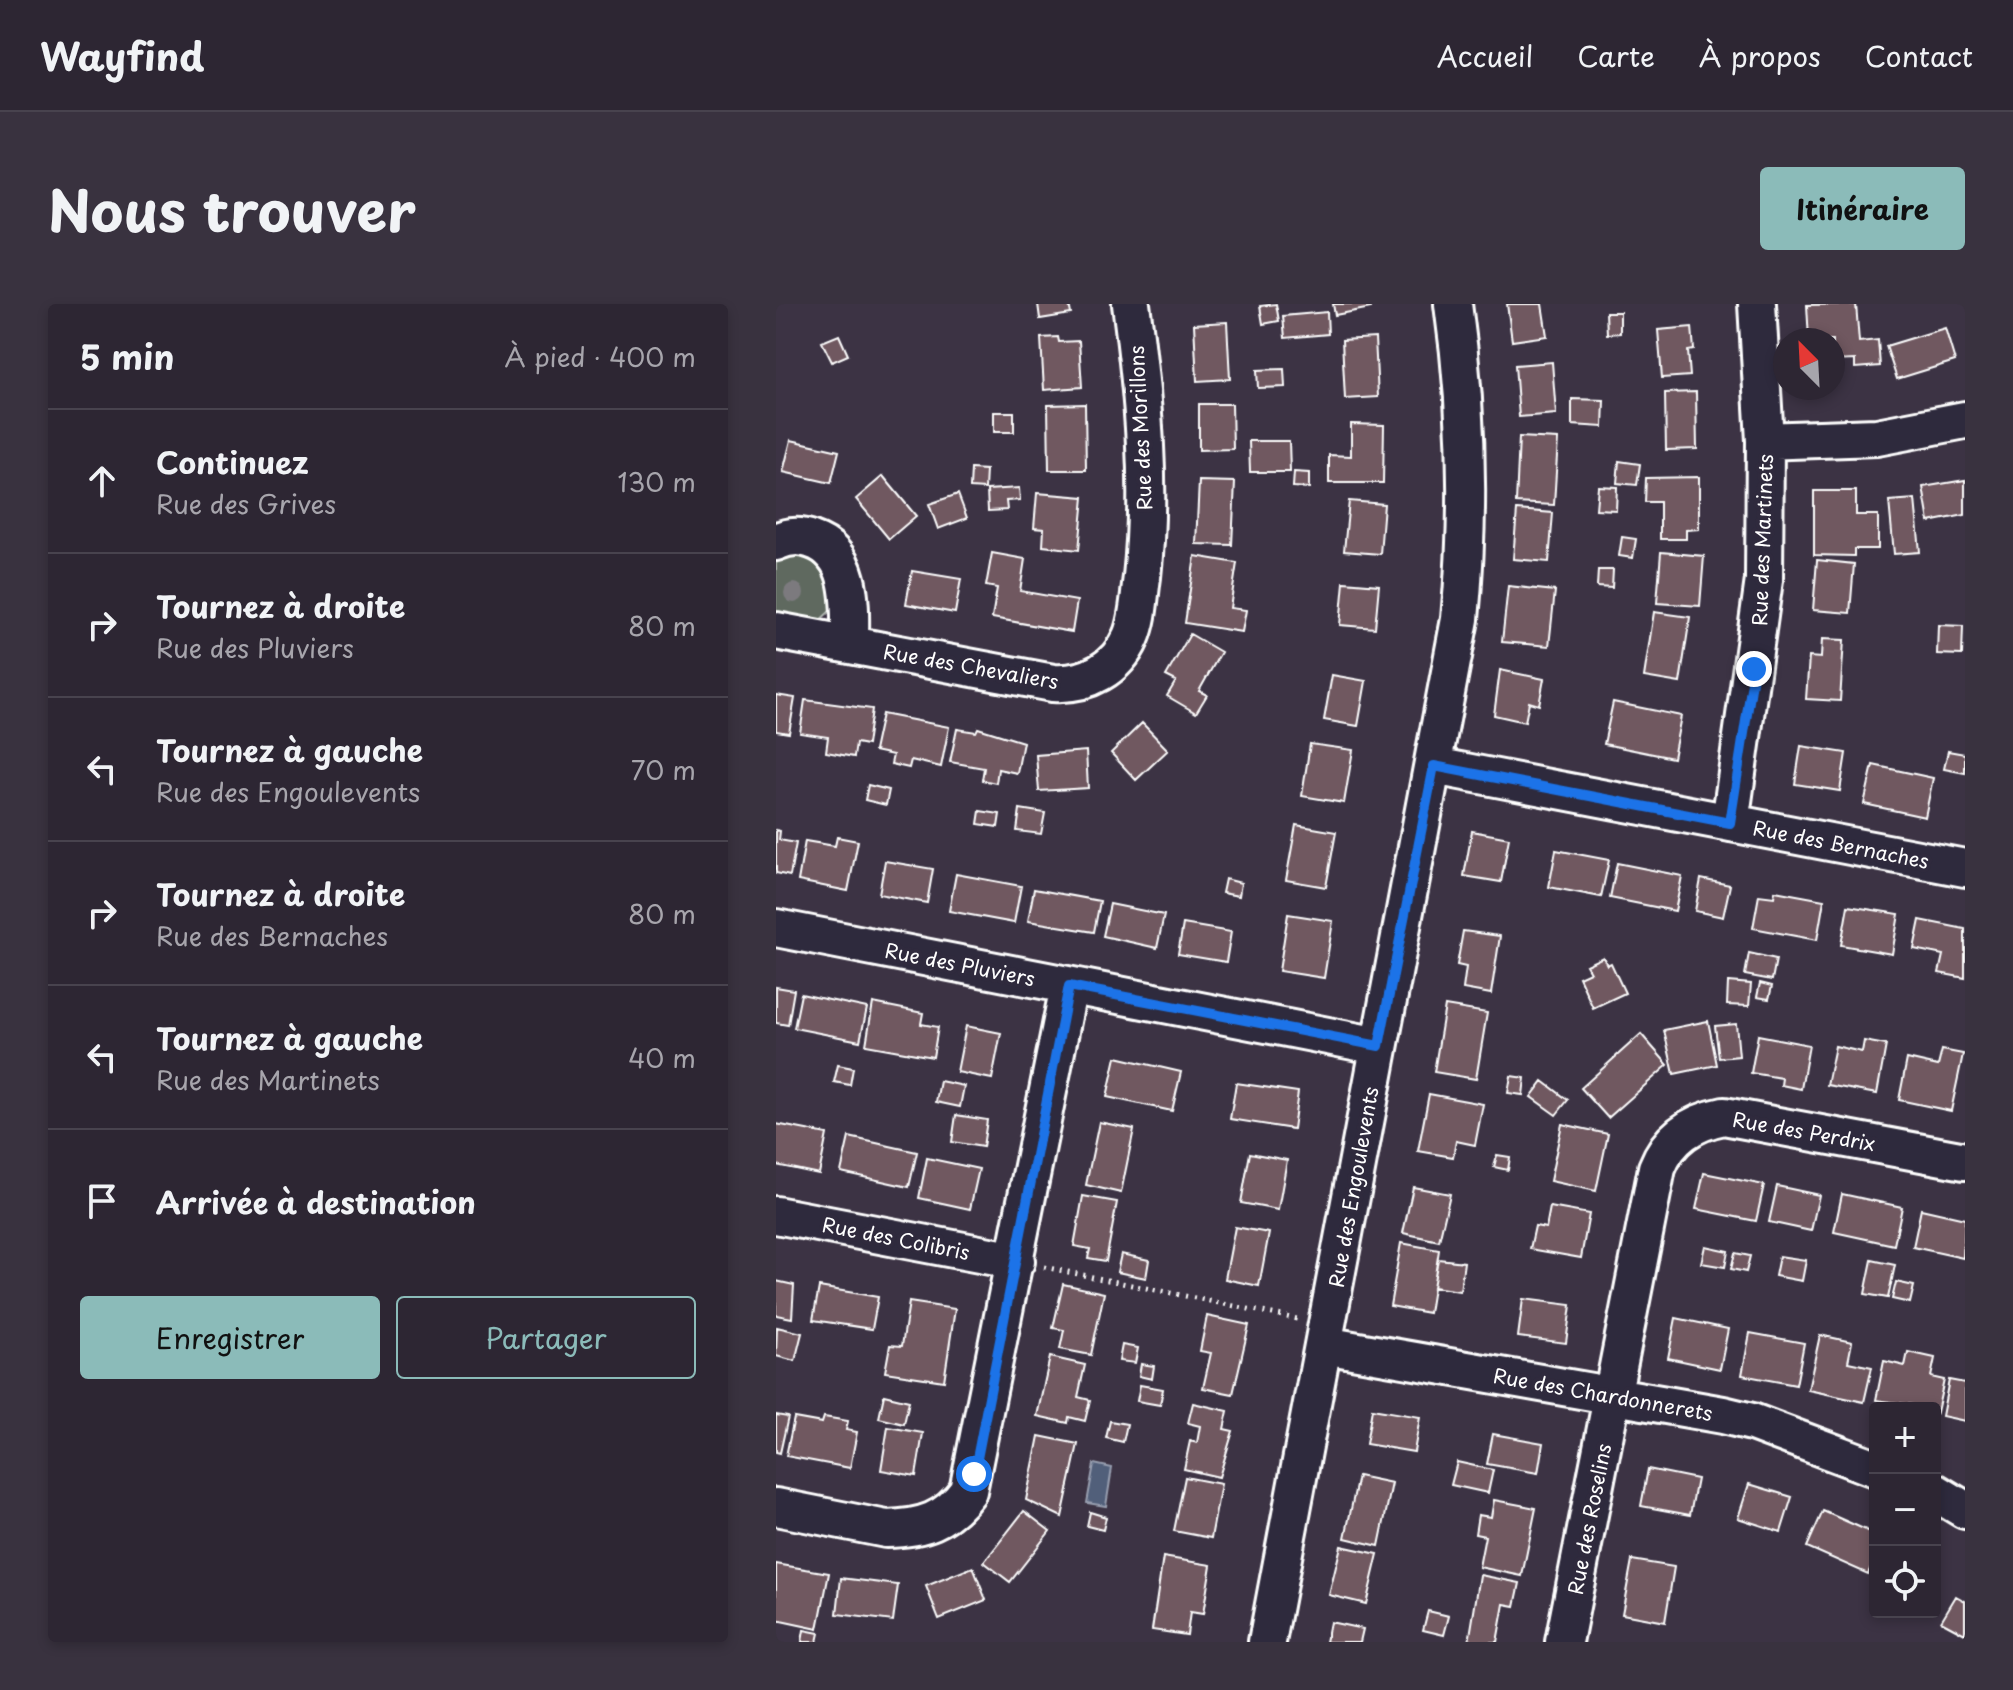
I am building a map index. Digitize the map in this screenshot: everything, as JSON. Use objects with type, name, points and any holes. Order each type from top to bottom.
[{"type":"street","name":"Rue des Morillons","points":[[1091,678],[1109,667],[1131,636],[1143,569],[1147,477],[1142,389],[1131,304]]},
{"type":"street","name":"Rue des Engoulevents","points":[[1267,1642],[1460,619],[1466,541],[1464,416],[1453,304]]},
{"type":"street","name":"Rue des Martinets","points":[[1730,823],[1762,605],[1765,441],[1757,304]]},
{"type":"street","points":[[1765,441],[1877,437],[1965,420]]},
{"type":"street","points":[[776,542],[799,536],[827,547],[836,557],[848,585],[850,645]]},
{"type":"street","name":"Rue des Chevaliers","points":[[776,631],[1053,683],[1071,684],[1091,678]]},
{"type":"street","name":"Rue des Bernaches","points":[[1434,766],[1965,868]]},
{"type":"street","name":"Rue des Pluviers","points":[[776,928],[1379,1046]]},
{"type":"street","points":[[776,1507],[886,1529],[918,1527],[946,1516],[968,1491],[974,1474],[1069,986]]},
{"type":"street","name":"Rue des Perdrix","points":[[1613,1395],[1657,1168],[1665,1149],[1680,1134],[1703,1120],[1724,1116],[1965,1161]]},
{"type":"street","name":"Rue des Colibris","points":[[776,1215],[1016,1261]]},
{"type":"street","name":"Rue des Chardonnerets","points":[[1326,1335],[1752,1422],[1869,1466]]},
{"type":"street","name":"Rue des Roselins","points":[[1564,1642],[1613,1395]]},
{"type":"path","points":[[1016,1261],[1326,1335]]},
{"type":"green space","points":[[805,556],[823,573],[830,594],[830,611],[818,622],[776,615],[776,563],[789,557]]},
{"type":"water","points":[[1094,1464],[1112,1468],[1106,1506],[1087,1503]]},
{"type":"building","points":[[1038,304],[1069,304],[1071,314],[1040,319]]},
{"type":"building","points":[[1276,304],[1279,321],[1263,324],[1260,306]]},
{"type":"building","points":[[1333,304],[1371,304],[1371,308],[1335,315]]},
{"type":"building","points":[[1507,304],[1542,304],[1547,336],[1512,341]]},
{"type":"building","points":[[1856,304],[1859,342],[1878,340],[1880,366],[1855,368],[1855,360],[1845,360],[1845,328],[1808,328],[1807,305]]},
{"type":"building","points":[[1327,312],[1328,334],[1285,338],[1283,316]]},
{"type":"building","points":[[1606,312],[1620,312],[1620,333],[1607,334]]},
{"type":"building","points":[[1227,322],[1230,379],[1197,381],[1194,324]]},
{"type":"building","points":[[1692,327],[1694,350],[1688,351],[1690,376],[1662,378],[1658,330]]},
{"type":"building","points":[[1945,328],[1955,361],[1897,379],[1886,346]]},
{"type":"building","points":[[839,335],[848,355],[832,362],[822,342]]},
{"type":"building","points":[[1058,337],[1059,342],[1079,341],[1082,387],[1044,390],[1041,338]]},
{"type":"building","points":[[1375,338],[1378,397],[1345,399],[1342,340]]},
{"type":"building","points":[[1552,362],[1556,414],[1519,417],[1515,365]]},
{"type":"building","points":[[1284,369],[1285,387],[1258,388],[1257,370]]},
{"type":"building","points":[[1696,392],[1697,449],[1666,450],[1665,393]]},
{"type":"building","points":[[1572,399],[1604,400],[1603,427],[1572,425]]},
{"type":"building","points":[[1085,404],[1086,470],[1049,470],[1048,405]]},
{"type":"building","points":[[1199,404],[1232,404],[1233,449],[1199,450]]},
{"type":"building","points":[[994,412],[1014,412],[1014,432],[994,432]]},
{"type":"building","points":[[1351,424],[1384,425],[1383,483],[1329,483],[1329,455],[1351,456]]},
{"type":"building","points":[[1519,437],[1558,439],[1554,505],[1516,503]]},
{"type":"building","points":[[791,440],[839,451],[831,483],[783,472]]},
{"type":"building","points":[[1249,441],[1289,441],[1290,472],[1250,472]]},
{"type":"building","points":[[1619,461],[1640,464],[1637,485],[1617,483]]},
{"type":"building","points":[[971,469],[986,470],[985,489],[970,488]]},
{"type":"building","points":[[1294,472],[1309,473],[1309,488],[1293,487]]},
{"type":"building","points":[[883,476],[916,516],[889,539],[856,499]]},
{"type":"building","points":[[1699,477],[1699,529],[1686,530],[1686,539],[1660,539],[1660,502],[1645,502],[1646,478]]},
{"type":"building","points":[[1965,480],[1965,515],[1929,522],[1923,487]]},
{"type":"building","points":[[1199,481],[1235,482],[1232,545],[1196,544]]},
{"type":"building","points":[[1598,486],[1617,487],[1616,510],[1596,509]]},
{"type":"building","points":[[1019,488],[1020,500],[1006,501],[1007,510],[988,511],[987,490]]},
{"type":"building","points":[[1814,491],[1856,491],[1856,515],[1878,515],[1878,549],[1854,549],[1854,556],[1814,555]]},
{"type":"building","points":[[1037,493],[1084,497],[1079,550],[1043,546],[1044,529],[1034,528]]},
{"type":"building","points":[[958,494],[967,518],[938,529],[929,504]]},
{"type":"building","points":[[1915,499],[1920,552],[1894,554],[1889,501]]},
{"type":"building","points":[[1349,501],[1384,504],[1380,554],[1344,551]]},
{"type":"building","points":[[1517,510],[1553,513],[1549,562],[1513,559]]},
{"type":"building","points":[[1622,537],[1636,539],[1633,558],[1619,556]]},
{"type":"building","points":[[1661,552],[1704,556],[1700,606],[1657,603]]},
{"type":"building","points":[[992,553],[1025,559],[1020,591],[1077,601],[1072,632],[992,618],[997,588],[986,586]]},
{"type":"building","points":[[1195,556],[1237,563],[1230,608],[1246,610],[1242,632],[1185,623]]},
{"type":"building","points":[[1817,560],[1854,564],[1850,613],[1813,610]]},
{"type":"building","points":[[1598,570],[1613,570],[1612,588],[1597,587]]},
{"type":"building","points":[[912,571],[961,579],[955,613],[906,604]]},
{"type":"building","points":[[1344,582],[1379,585],[1375,628],[1340,625]]},
{"type":"building","points":[[1508,586],[1555,591],[1549,646],[1502,642]]},
{"type":"building","points":[[1654,612],[1690,617],[1680,683],[1644,677]]},
{"type":"building","points":[[1938,625],[1963,626],[1962,655],[1937,654]]},
{"type":"building","points":[[1190,634],[1221,652],[1199,691],[1207,695],[1196,713],[1167,696],[1176,681],[1166,676]]},
{"type":"building","points":[[1822,639],[1844,640],[1840,701],[1806,699],[1809,657],[1821,658]]},
{"type":"building","points":[[1500,670],[1544,679],[1539,705],[1529,702],[1525,722],[1494,715]]},
{"type":"building","points":[[1332,675],[1366,681],[1358,726],[1324,720]]},
{"type":"building","points":[[776,695],[795,698],[789,733],[776,731]]},
{"type":"building","points":[[805,700],[872,709],[867,745],[856,743],[854,757],[826,752],[828,737],[800,733]]},
{"type":"building","points":[[1613,702],[1681,716],[1673,758],[1604,744]]},
{"type":"building","points":[[882,714],[949,727],[941,767],[911,760],[909,768],[891,764],[893,755],[874,751]]},
{"type":"building","points":[[1142,723],[1168,750],[1136,780],[1111,753]]},
{"type":"building","points":[[978,728],[1023,742],[1017,773],[998,769],[996,783],[982,780],[984,768],[950,762],[957,729],[976,732]]},
{"type":"building","points":[[1310,744],[1353,750],[1344,803],[1302,796]]},
{"type":"building","points":[[1801,746],[1846,753],[1840,791],[1795,784]]},
{"type":"building","points":[[1086,751],[1088,788],[1039,791],[1036,755]]},
{"type":"building","points":[[1948,751],[1965,754],[1965,773],[1944,769]]},
{"type":"building","points":[[1873,765],[1933,778],[1925,817],[1864,804]]},
{"type":"building","points":[[868,785],[889,790],[886,805],[865,800]]},
{"type":"building","points":[[1020,809],[1045,813],[1041,834],[1017,831]]},
{"type":"building","points":[[980,811],[1000,814],[998,827],[978,824]]},
{"type":"building","points":[[1296,825],[1336,832],[1326,887],[1286,880]]},
{"type":"building","points":[[776,830],[780,831],[779,840],[796,843],[790,876],[776,873]]},
{"type":"building","points":[[1472,831],[1509,838],[1501,882],[1464,876]]},
{"type":"building","points":[[837,837],[858,841],[848,891],[798,881],[805,841],[835,846]]},
{"type":"building","points":[[1556,850],[1609,860],[1601,897],[1549,887]]},
{"type":"building","points":[[885,861],[933,869],[927,903],[879,894]]},
{"type":"building","points":[[1617,863],[1682,876],[1675,911],[1610,898]]},
{"type":"building","points":[[956,874],[1021,886],[1014,923],[949,911]]},
{"type":"building","points":[[1225,879],[1241,883],[1239,896],[1222,893]]},
{"type":"building","points":[[1701,879],[1730,885],[1723,917],[1695,911]]},
{"type":"building","points":[[1034,889],[1100,901],[1094,932],[1028,921]]},
{"type":"building","points":[[1775,891],[1824,900],[1817,940],[1753,928],[1759,895],[1774,897]]},
{"type":"building","points":[[1110,904],[1164,915],[1157,948],[1103,936]]},
{"type":"building","points":[[1848,906],[1899,914],[1892,954],[1841,945]]},
{"type":"building","points":[[1288,914],[1333,921],[1324,978],[1279,971]]},
{"type":"building","points":[[1920,920],[1965,929],[1965,978],[1939,973],[1943,955],[1914,949]]},
{"type":"building","points":[[1183,924],[1231,932],[1226,962],[1178,954]]},
{"type":"building","points":[[1463,931],[1500,936],[1491,994],[1463,989],[1466,967],[1457,965]]},
{"type":"building","points":[[1749,953],[1776,959],[1772,980],[1745,975]]},
{"type":"building","points":[[1603,957],[1607,965],[1611,963],[1625,993],[1593,1008],[1579,977],[1590,972],[1586,965]]},
{"type":"building","points":[[1728,982],[1751,984],[1749,1006],[1727,1005]]},
{"type":"building","points":[[1760,983],[1772,986],[1769,999],[1757,997]]},
{"type":"building","points":[[776,987],[794,990],[788,1025],[776,1023]]},
{"type":"building","points":[[801,994],[867,1008],[860,1041],[794,1028]]},
{"type":"building","points":[[873,1003],[923,1013],[921,1024],[938,1027],[933,1057],[866,1045]]},
{"type":"building","points":[[1445,1006],[1487,1013],[1476,1079],[1434,1072]]},
{"type":"building","points":[[1708,1021],[1717,1065],[1674,1074],[1664,1030]]},
{"type":"building","points":[[1736,1024],[1739,1056],[1719,1058],[1715,1026]]},
{"type":"building","points":[[966,1026],[1001,1033],[992,1079],[957,1072]]},
{"type":"building","points":[[1641,1034],[1668,1065],[1608,1118],[1581,1088]]},
{"type":"building","points":[[1758,1035],[1809,1045],[1801,1089],[1781,1085],[1782,1078],[1751,1073]]},
{"type":"building","points":[[1864,1041],[1886,1045],[1877,1094],[1827,1085],[1835,1046],[1862,1052]]},
{"type":"building","points":[[1942,1050],[1963,1054],[1951,1111],[1899,1100],[1907,1059],[1938,1066]]},
{"type":"building","points":[[1116,1057],[1181,1072],[1172,1111],[1107,1097]]},
{"type":"building","points":[[838,1065],[853,1068],[850,1085],[834,1082]]},
{"type":"building","points":[[1511,1076],[1525,1078],[1523,1095],[1508,1093]]},
{"type":"building","points":[[940,1081],[964,1086],[960,1107],[936,1102]]},
{"type":"building","points":[[1543,1081],[1568,1100],[1556,1115],[1531,1097]]},
{"type":"building","points":[[1236,1083],[1298,1092],[1293,1129],[1230,1119]]},
{"type":"building","points":[[1429,1094],[1483,1104],[1475,1145],[1456,1141],[1453,1157],[1418,1151]]},
{"type":"building","points":[[956,1115],[987,1120],[983,1147],[952,1142]]},
{"type":"building","points":[[1099,1122],[1134,1129],[1121,1193],[1086,1185]]},
{"type":"building","points":[[776,1124],[827,1134],[819,1174],[776,1165]]},
{"type":"building","points":[[1562,1124],[1608,1134],[1596,1191],[1550,1181]]},
{"type":"building","points":[[849,1137],[917,1152],[909,1187],[841,1172]]},
{"type":"building","points":[[1250,1153],[1287,1160],[1278,1210],[1241,1203]]},
{"type":"building","points":[[1497,1155],[1510,1157],[1508,1170],[1494,1167]]},
{"type":"building","points":[[927,1158],[979,1169],[970,1209],[919,1198]]},
{"type":"building","points":[[1704,1173],[1764,1185],[1756,1221],[1696,1209]]},
{"type":"building","points":[[1777,1186],[1819,1195],[1811,1231],[1769,1222]]},
{"type":"building","points":[[1413,1187],[1450,1194],[1439,1241],[1403,1233]]},
{"type":"building","points":[[1842,1194],[1902,1207],[1894,1245],[1834,1232]]},
{"type":"building","points":[[1083,1196],[1117,1202],[1106,1261],[1088,1258],[1090,1249],[1074,1246]]},
{"type":"building","points":[[1550,1207],[1589,1214],[1581,1258],[1530,1249],[1535,1226],[1546,1228]]},
{"type":"building","points":[[1921,1209],[1965,1219],[1963,1258],[1913,1247]]},
{"type":"building","points":[[1235,1227],[1269,1233],[1259,1286],[1225,1279]]},
{"type":"building","points":[[1401,1243],[1439,1250],[1429,1313],[1390,1306]]},
{"type":"building","points":[[1705,1246],[1728,1251],[1725,1267],[1701,1263]]},
{"type":"building","points":[[1735,1253],[1750,1256],[1746,1272],[1731,1269]]},
{"type":"building","points":[[1121,1254],[1149,1260],[1146,1278],[1117,1272]]},
{"type":"building","points":[[1779,1256],[1806,1260],[1802,1281],[1775,1276]]},
{"type":"building","points":[[1438,1259],[1464,1262],[1460,1291],[1433,1287]]},
{"type":"building","points":[[1872,1260],[1895,1265],[1888,1298],[1865,1294]]},
{"type":"building","points":[[776,1281],[794,1285],[792,1318],[776,1315]]},
{"type":"building","points":[[1896,1282],[1914,1286],[1910,1303],[1892,1299]]},
{"type":"building","points":[[1063,1284],[1104,1293],[1091,1355],[1060,1349],[1064,1330],[1053,1328]]},
{"type":"building","points":[[819,1287],[878,1297],[872,1329],[813,1320]]},
{"type":"building","points":[[1523,1299],[1571,1305],[1566,1343],[1518,1337]]},
{"type":"building","points":[[909,1302],[955,1309],[944,1381],[885,1372],[890,1345],[902,1346]]},
{"type":"building","points":[[1207,1316],[1249,1325],[1233,1394],[1203,1388],[1211,1353],[1200,1351]]},
{"type":"building","points":[[1676,1318],[1728,1329],[1720,1369],[1668,1358]]},
{"type":"building","points":[[777,1327],[802,1333],[795,1361],[776,1356]]},
{"type":"building","points":[[1750,1333],[1804,1343],[1796,1385],[1742,1375]]},
{"type":"building","points":[[1820,1335],[1852,1342],[1848,1362],[1872,1367],[1864,1402],[1808,1390]]},
{"type":"building","points":[[1122,1345],[1138,1348],[1135,1363],[1119,1361]]},
{"type":"building","points":[[1908,1352],[1935,1358],[1931,1377],[1944,1380],[1939,1402],[1876,1400],[1884,1361],[1905,1366]]},
{"type":"building","points":[[1050,1357],[1085,1365],[1078,1397],[1090,1400],[1085,1421],[1069,1417],[1068,1423],[1037,1416]]},
{"type":"building","points":[[1141,1364],[1154,1366],[1152,1379],[1139,1376]]},
{"type":"building","points":[[1949,1380],[1965,1383],[1965,1421],[1942,1416]]},
{"type":"building","points":[[1140,1385],[1163,1389],[1160,1405],[1137,1401]]},
{"type":"building","points":[[884,1395],[909,1401],[904,1424],[879,1418]]},
{"type":"building","points":[[1193,1403],[1228,1411],[1224,1429],[1233,1431],[1219,1477],[1184,1469],[1190,1441],[1197,1443],[1200,1426],[1188,1423]]},
{"type":"building","points":[[1372,1409],[1420,1417],[1414,1452],[1366,1444]]},
{"type":"building","points":[[776,1415],[788,1417],[780,1453],[776,1452]]},
{"type":"building","points":[[824,1417],[848,1421],[846,1430],[857,1432],[850,1468],[786,1456],[794,1418],[822,1423]]},
{"type":"building","points":[[1110,1421],[1127,1424],[1123,1442],[1106,1438]]},
{"type":"building","points":[[888,1427],[923,1433],[916,1476],[881,1470]]},
{"type":"building","points":[[1493,1434],[1543,1443],[1538,1473],[1487,1464]]},
{"type":"building","points":[[1039,1436],[1078,1444],[1062,1517],[1026,1500]]},
{"type":"building","points":[[1457,1462],[1493,1470],[1488,1493],[1451,1485]]},
{"type":"building","points":[[1648,1469],[1697,1479],[1690,1515],[1641,1506]]},
{"type":"building","points":[[1358,1476],[1392,1483],[1379,1546],[1345,1538]]},
{"type":"building","points":[[1185,1477],[1221,1484],[1211,1538],[1174,1531]]},
{"type":"building","points":[[1749,1484],[1792,1497],[1781,1532],[1738,1518]]},
{"type":"building","points":[[1494,1500],[1536,1508],[1522,1576],[1479,1567],[1485,1536],[1475,1534],[1478,1515],[1491,1517]]},
{"type":"building","points":[[1024,1511],[1050,1531],[1010,1582],[984,1562]]},
{"type":"building","points":[[1823,1511],[1869,1531],[1869,1572],[1868,1574],[1807,1547]]},
{"type":"building","points":[[1090,1512],[1106,1517],[1103,1530],[1087,1526]]},
{"type":"building","points":[[1341,1546],[1378,1554],[1366,1604],[1329,1595]]},
{"type":"building","points":[[1163,1557],[1211,1565],[1203,1614],[1190,1612],[1187,1635],[1152,1630]]},
{"type":"building","points":[[1632,1560],[1674,1567],[1665,1622],[1622,1614]]},
{"type":"building","points":[[776,1564],[829,1573],[818,1629],[776,1620]]},
{"type":"building","points":[[973,1567],[986,1600],[939,1619],[926,1586]]},
{"type":"building","points":[[1480,1575],[1520,1583],[1515,1606],[1504,1604],[1497,1642],[1469,1642]]},
{"type":"building","points":[[841,1578],[898,1585],[893,1621],[837,1614]]},
{"type":"building","points":[[1956,1596],[1965,1601],[1965,1634],[1941,1621]]},
{"type":"building","points":[[1428,1611],[1449,1616],[1444,1635],[1423,1630]]},
{"type":"building","points":[[1330,1622],[1363,1629],[1360,1642],[1326,1642]]},
{"type":"building","points":[[804,1630],[819,1633],[817,1642],[802,1642]]},
{"type":"route","points":[[974,1474],[1069,986],[1379,1046],[1434,766],[1730,823],[1754,669]]}]
